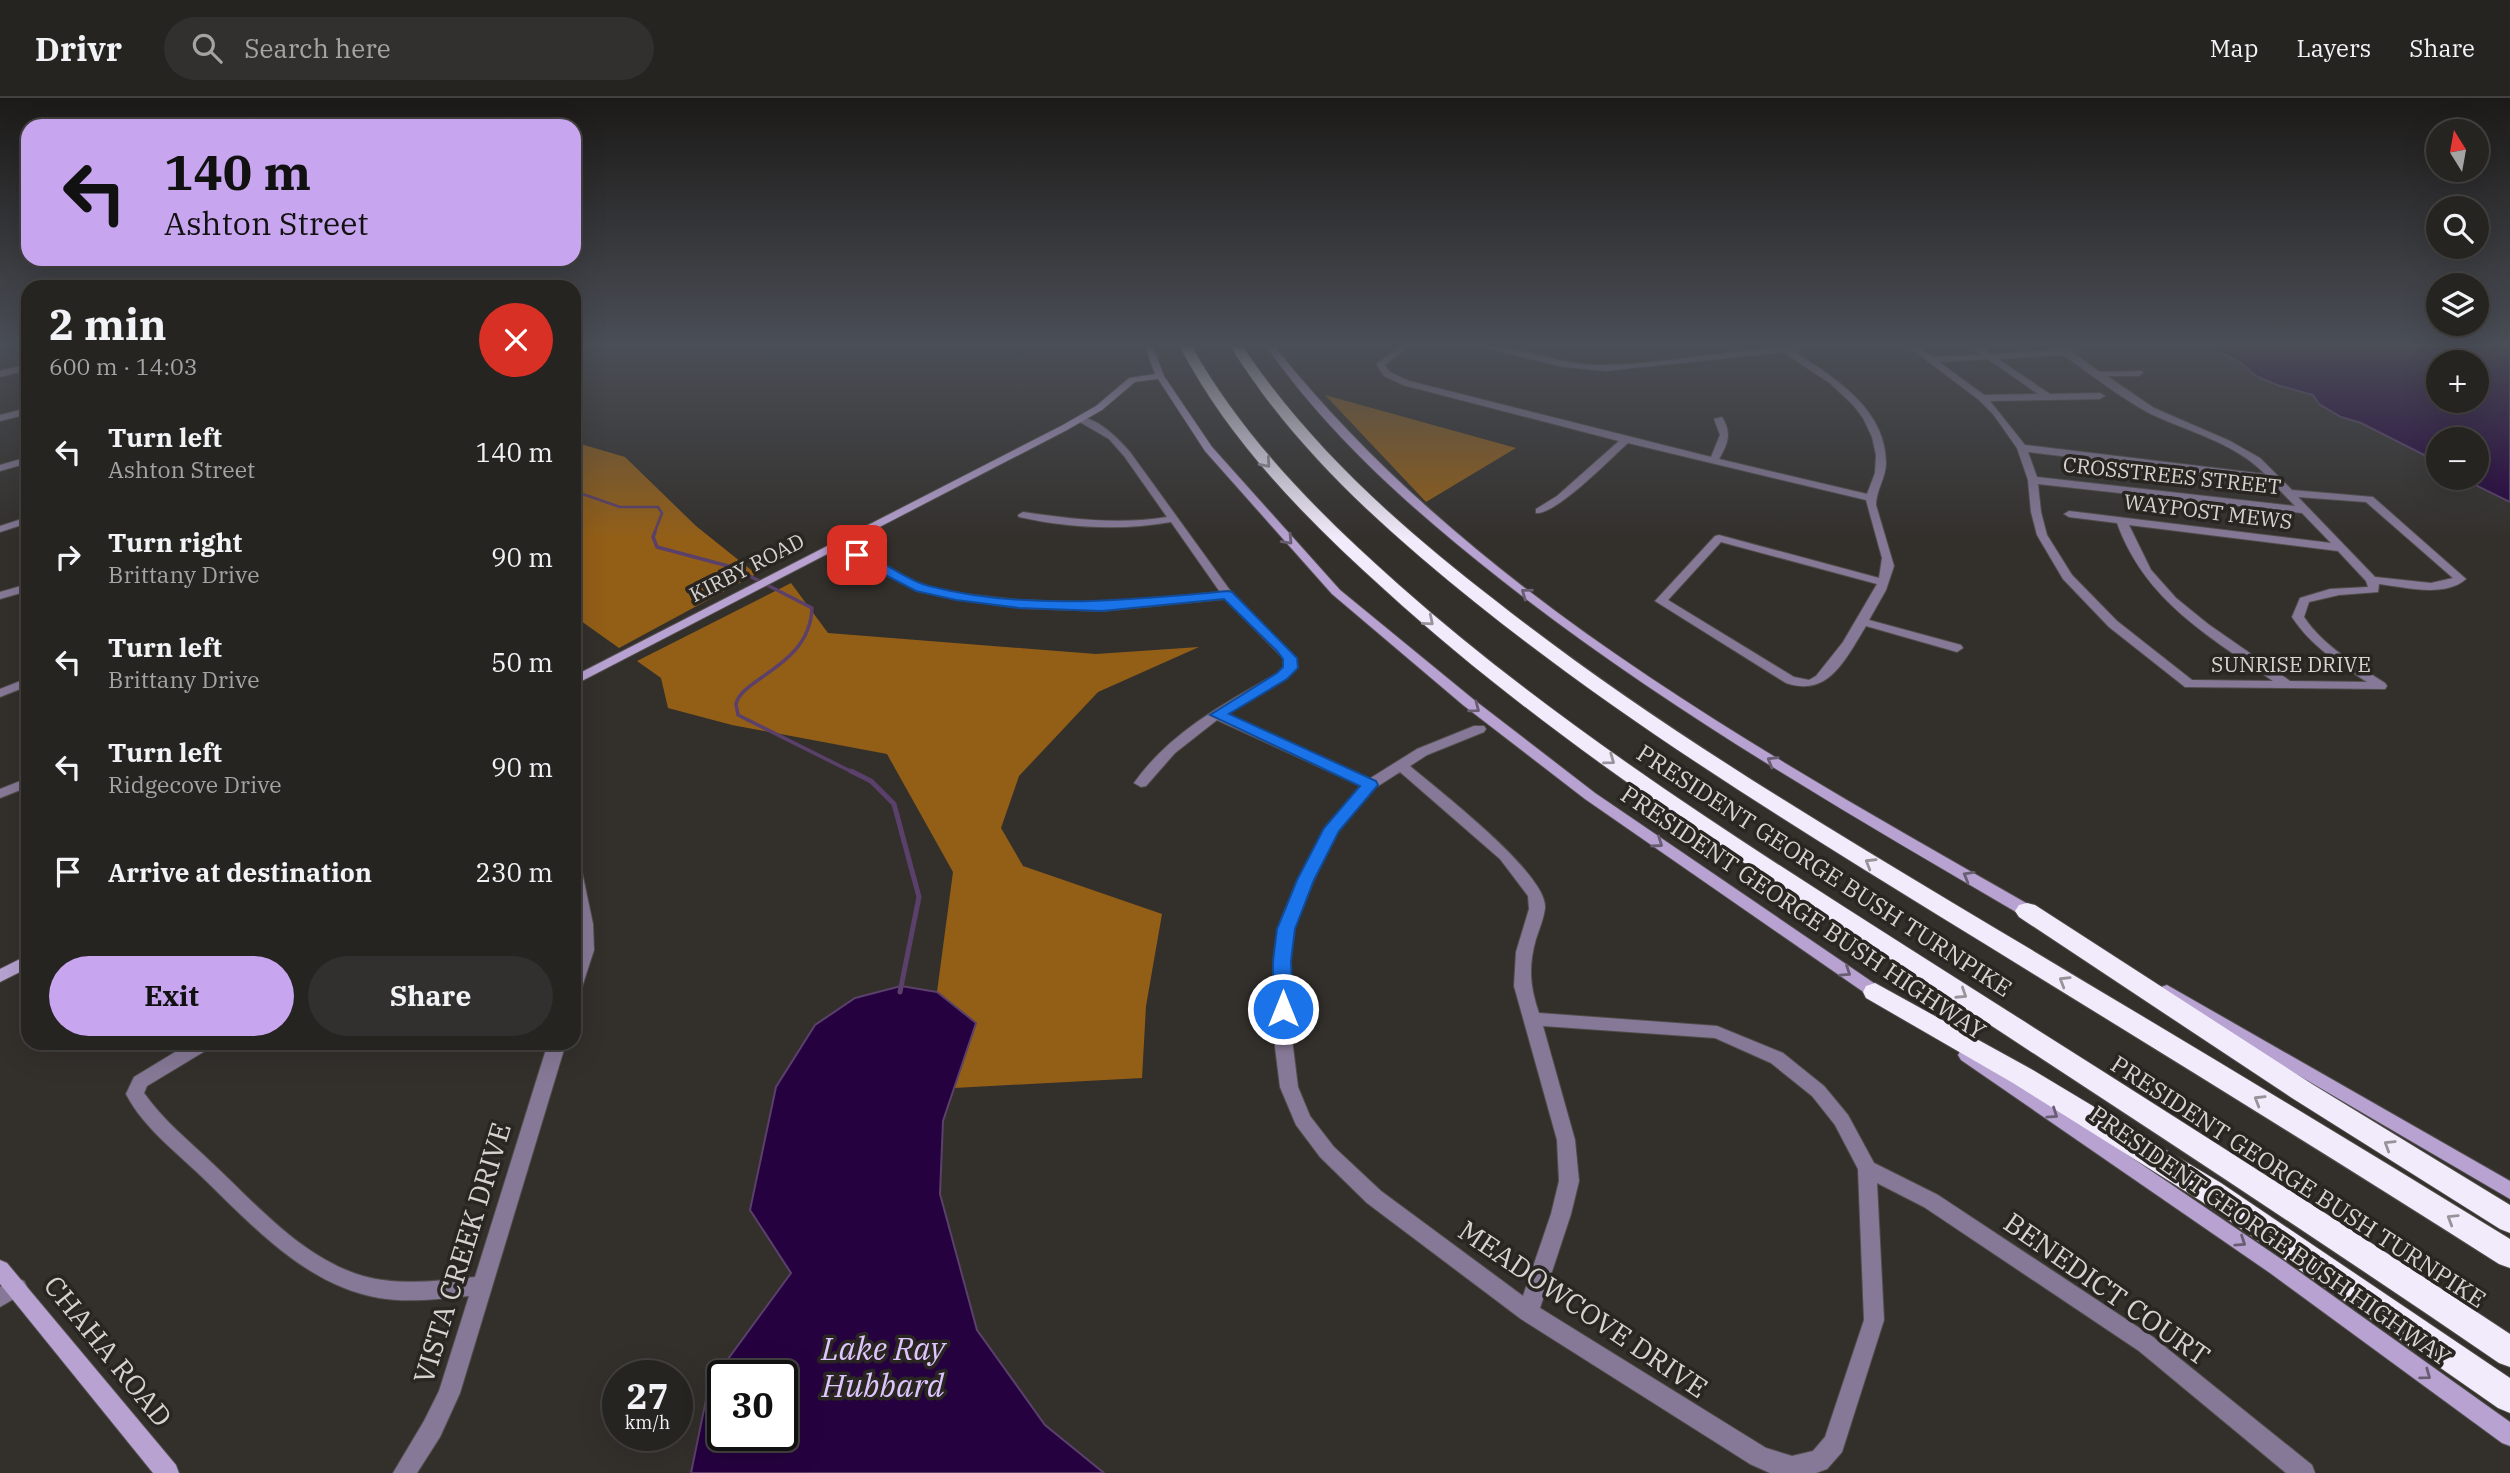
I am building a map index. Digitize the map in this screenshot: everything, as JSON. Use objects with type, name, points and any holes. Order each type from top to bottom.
[{"type":"highway","name":"PRESIDENT GEORGE BUSH TURNPIKE","points":[[1226,411],[1305,506],[1410,604],[1532,703],[1726,841],[2316,1223],[2510,1352]]},
{"type":"highway","name":"PRESIDENT GEORGE BUSH TURNPIKE","points":[[1283,411],[1365,499],[1472,592],[1589,680],[1785,811],[2510,1255]]},
{"type":"highway","points":[[2027,911],[2302,1091],[2510,1220]]},
{"type":"highway","points":[[1875,992],[2022,1076],[2211,1192],[2510,1396]]},
{"type":"main road","name":"KIRBY ROAD","points":[[581,677],[1082,419],[1092,411]]},
{"type":"main road","name":"PRESIDENT GEORGE BUSH HIGHWAY","points":[[1183,411],[1208,449],[1336,592],[1392,642],[1590,796],[2277,1267],[2510,1436]]},
{"type":"main road","points":[[1323,411],[1381,471],[1437,522],[1514,585],[1715,726],[2027,911],[2510,1191]]},
{"type":"main road","points":[[0,976],[21,965]]},
{"type":"main road","name":"CHAHA ROAD","points":[[0,1269],[9,1292],[167,1473]]},
{"type":"street","points":[[1518,411],[1626,440],[1871,498]]},
{"type":"street","points":[[1862,411],[1868,418],[1879,443],[1879,479],[1871,498],[1888,564],[1882,589],[1822,678],[1805,684],[1790,680],[1661,601],[1719,538],[1883,582]]},
{"type":"street","points":[[1996,411],[2022,448],[2033,480]]},
{"type":"street","points":[[2151,411],[2243,451],[2276,478],[2290,493],[2307,510],[2372,580],[2442,586],[2460,579],[2369,499],[2290,493]]},
{"type":"street","points":[[0,418],[21,413]]},
{"type":"street","points":[[1082,419],[1112,437],[1228,595],[1290,658],[1290,668],[1282,676],[1217,715],[1158,759],[1141,783]]},
{"type":"street","points":[[1713,461],[1725,438],[1724,425],[1719,419]]},
{"type":"street","points":[[1540,511],[1561,498],[1626,440]]},
{"type":"street","points":[[2022,448],[2276,478]]},
{"type":"street","points":[[0,468],[21,462]]},
{"type":"street","name":"CROSSTREES STREET","points":[[2033,480],[2307,510]]},
{"type":"street","name":"SUNRISE DRIVE","points":[[2033,480],[2036,512],[2042,535],[2067,577],[2113,624],[2189,684],[2381,686],[2318,640],[2303,627],[2298,617],[2304,600],[2332,591],[2374,590],[2372,580]]},
{"type":"street","name":"WAYPOST MEWS","points":[[2069,514],[2342,548]]},
{"type":"street","points":[[1023,515],[1102,526],[1172,519]]},
{"type":"street","points":[[2122,521],[2130,543],[2157,585],[2197,619],[2287,685]]},
{"type":"street","points":[[0,529],[21,522]]},
{"type":"street","points":[[838,546],[921,589],[1019,604],[1102,607],[1228,595]]},
{"type":"street","points":[[0,596],[21,589]]},
{"type":"street","points":[[1861,621],[1957,648]]},
{"type":"street","points":[[0,692],[21,684]]},
{"type":"street","points":[[1217,715],[1370,785]]},
{"type":"street","name":"MEADOWCOVE DRIVE","points":[[1479,729],[1423,752],[1370,785],[1332,828],[1306,880],[1286,929],[1282,961],[1284,1047],[1289,1087],[1302,1120],[1326,1152],[1374,1197],[1528,1312],[1747,1450],[1773,1463],[1792,1467],[1819,1461],[1834,1444],[1874,1320],[1867,1169]]},
{"type":"street","points":[[1402,766],[1505,856],[1536,895],[1537,909],[1524,952],[1522,986],[1534,1019],[1566,1140],[1569,1181],[1528,1312]]},
{"type":"street","points":[[0,794],[21,785]]},
{"type":"street","points":[[581,905],[586,950],[581,965]]},
{"type":"street","points":[[1534,1019],[1717,1032],[1777,1058],[1818,1091],[1843,1120],[1867,1169]]},
{"type":"street","points":[[193,1050],[141,1082],[135,1094],[153,1119],[261,1220],[309,1259],[364,1286],[431,1290],[481,1286]]},
{"type":"street","name":"VISTA CREEK DRIVE","points":[[404,1473],[432,1429],[449,1393],[555,1050]]},
{"type":"street","name":"BENEDICT COURT","points":[[1867,1169],[1931,1201],[2146,1344],[2304,1473]]},
{"type":"shaded area","points":[[1340,411],[1383,411],[1516,448],[1426,502]]},
{"type":"shaded area","points":[[581,444],[625,457],[696,526],[756,574],[619,648],[581,621]]},
{"type":"shaded area","points":[[791,583],[828,633],[1096,654],[1199,647],[1098,692],[1019,776],[1001,828],[1023,866],[1162,914],[1146,1006],[1142,1078],[954,1088],[976,1023],[937,992],[953,872],[887,754],[732,725],[668,708],[661,678],[637,661]]},
{"type":"water","points":[[2331,411],[2510,411],[2510,502],[2486,490],[2489,490],[2489,427],[2426,427],[2426,456]]},
{"type":"water","name":"Lake Ray Hubbard","points":[[901,986],[937,992],[976,1023],[943,1121],[940,1194],[977,1330],[1045,1425],[1104,1473],[691,1473],[707,1395],[707,1451],[798,1451],[798,1360],[727,1360],[791,1273],[750,1210],[776,1087],[815,1025],[855,998]]},
{"type":"waterway","points":[[581,493],[620,507],[658,507],[662,513],[654,534]]},
{"type":"waterway","points":[[655,532],[653,537],[657,547],[732,567],[812,608],[808,628],[800,644],[789,657],[741,695],[736,704],[738,715],[854,773]]},
{"type":"waterway","points":[[851,771],[871,781],[894,804],[919,897],[900,992]]},
{"type":"route","points":[[857,555],[921,589],[1019,604],[1102,607],[1228,595],[1282,648],[1290,658],[1290,668],[1282,676],[1217,715],[1370,785],[1332,828],[1306,880],[1286,929],[1282,961],[1283,1009]]}]
